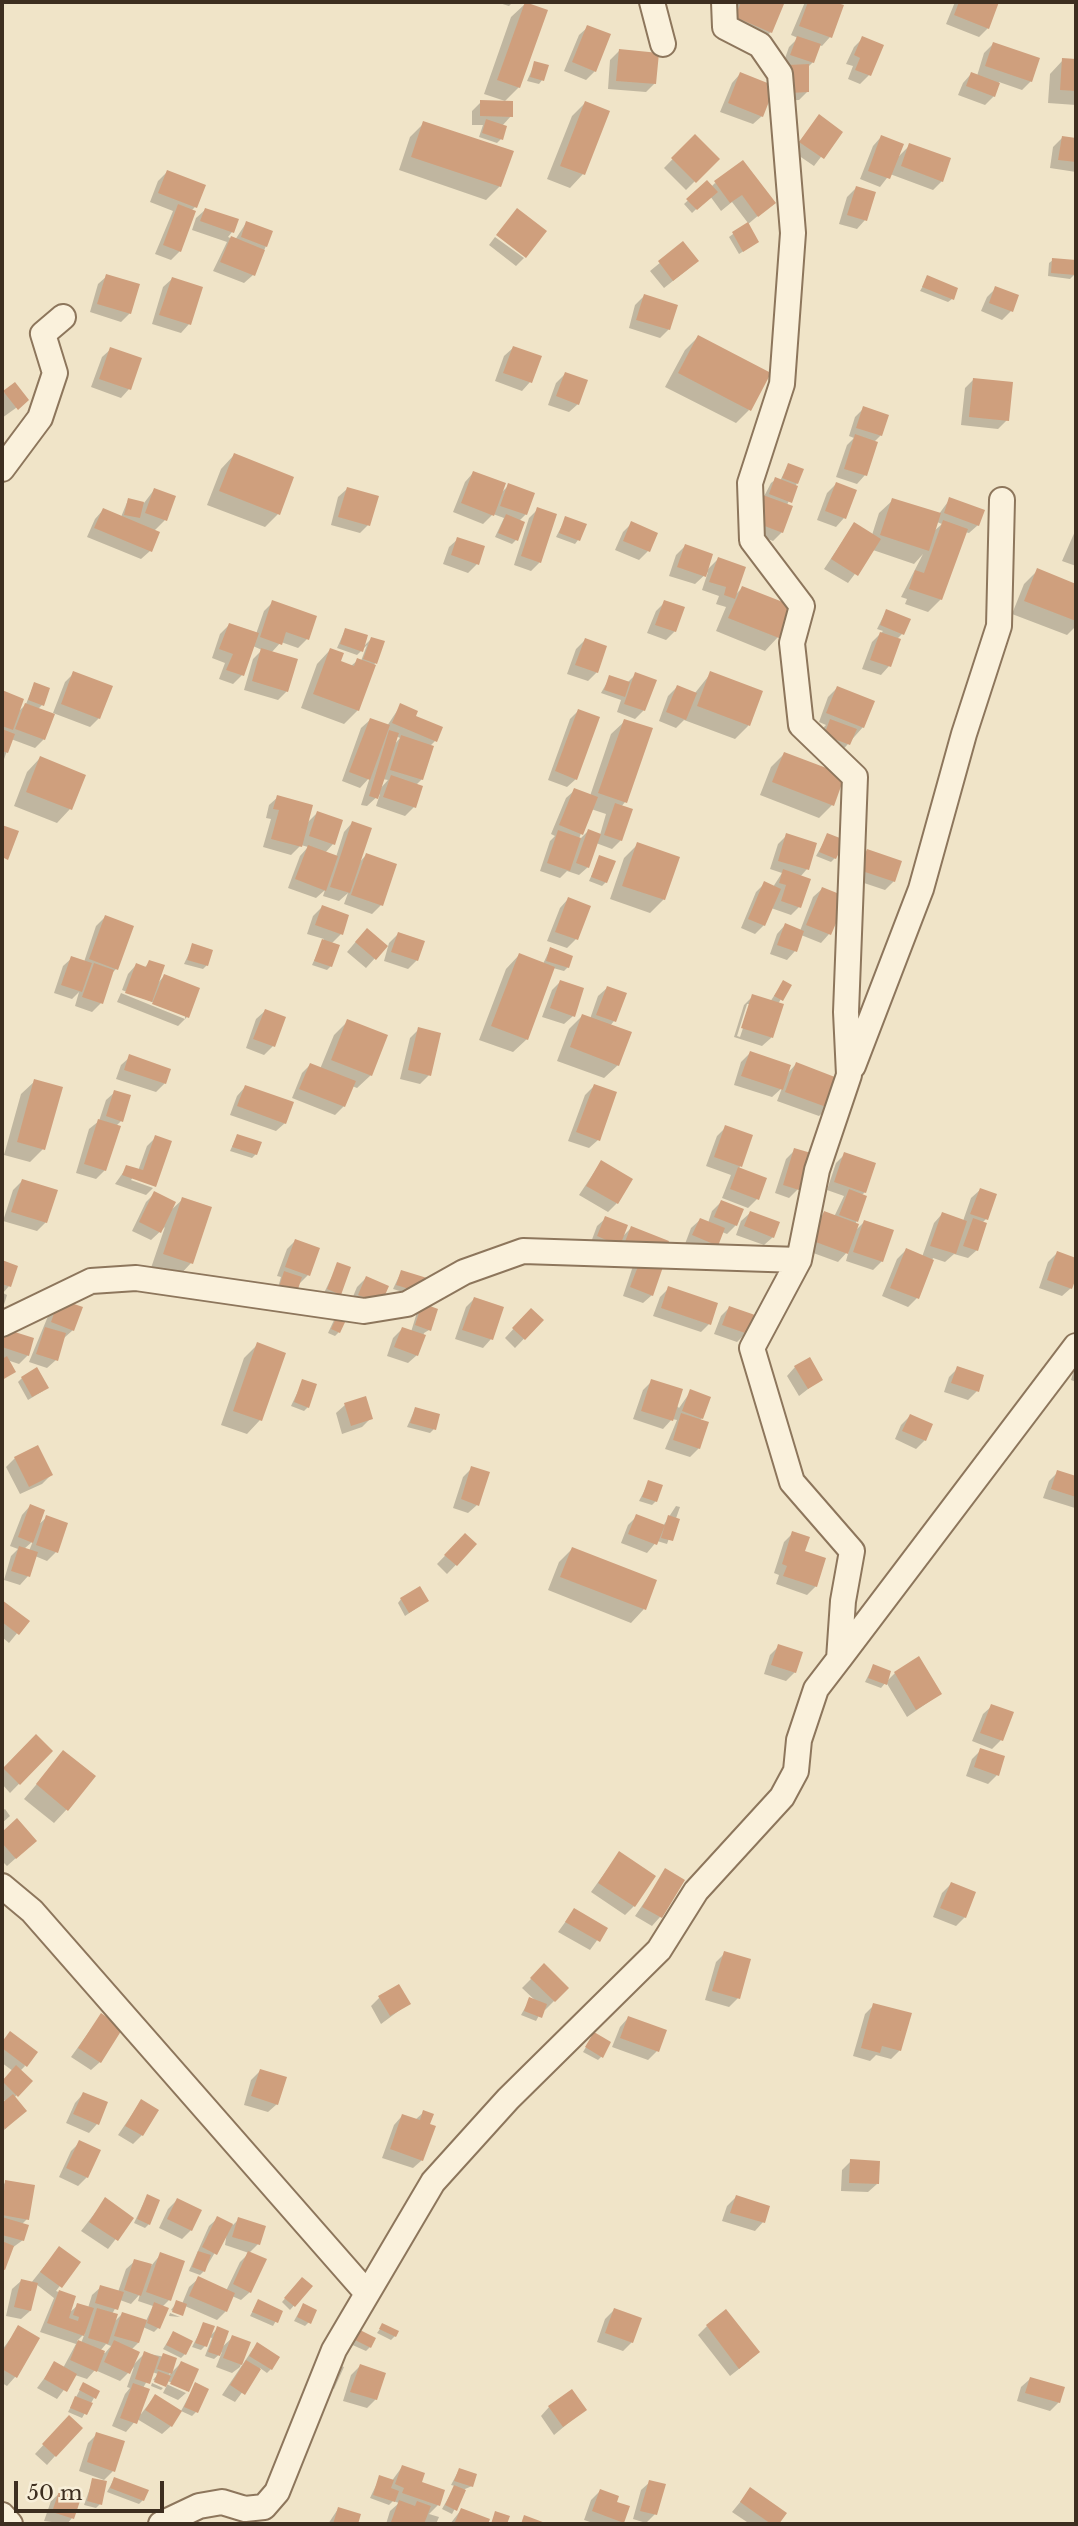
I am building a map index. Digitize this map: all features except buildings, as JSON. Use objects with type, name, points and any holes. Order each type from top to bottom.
[{"type":"street","points":[[652,2],[663,44]]},
{"type":"street","points":[[724,2],[725,27],[760,45],[780,74],[793,233],[782,384],[750,483],[752,540],[802,606],[792,643],[801,724],[855,777],[846,1012],[849,1075]]},
{"type":"street","points":[[2,469],[40,418],[55,373],[43,334],[63,317]]},
{"type":"street","points":[[839,1659],[843,1601],[852,1551],[792,1482],[752,1348],[799,1260],[817,1170],[849,1075],[921,889],[964,734],[999,626],[1002,500]]},
{"type":"street","points":[[2,1324],[91,1281],[135,1278],[363,1311],[407,1304],[464,1272],[523,1251],[799,1260]]},
{"type":"street","points":[[161,2524],[199,2506],[222,2502],[245,2509],[264,2507],[277,2492],[334,2350],[433,2182],[508,2099],[659,1950],[696,1891],[782,1797],[796,1771],[799,1740],[816,1689],[1076,1346]]},
{"type":"street","points":[[2,1886],[32,1911],[367,2293]]},
{"type":"street","points":[[2,2515],[10,2524]]}]
